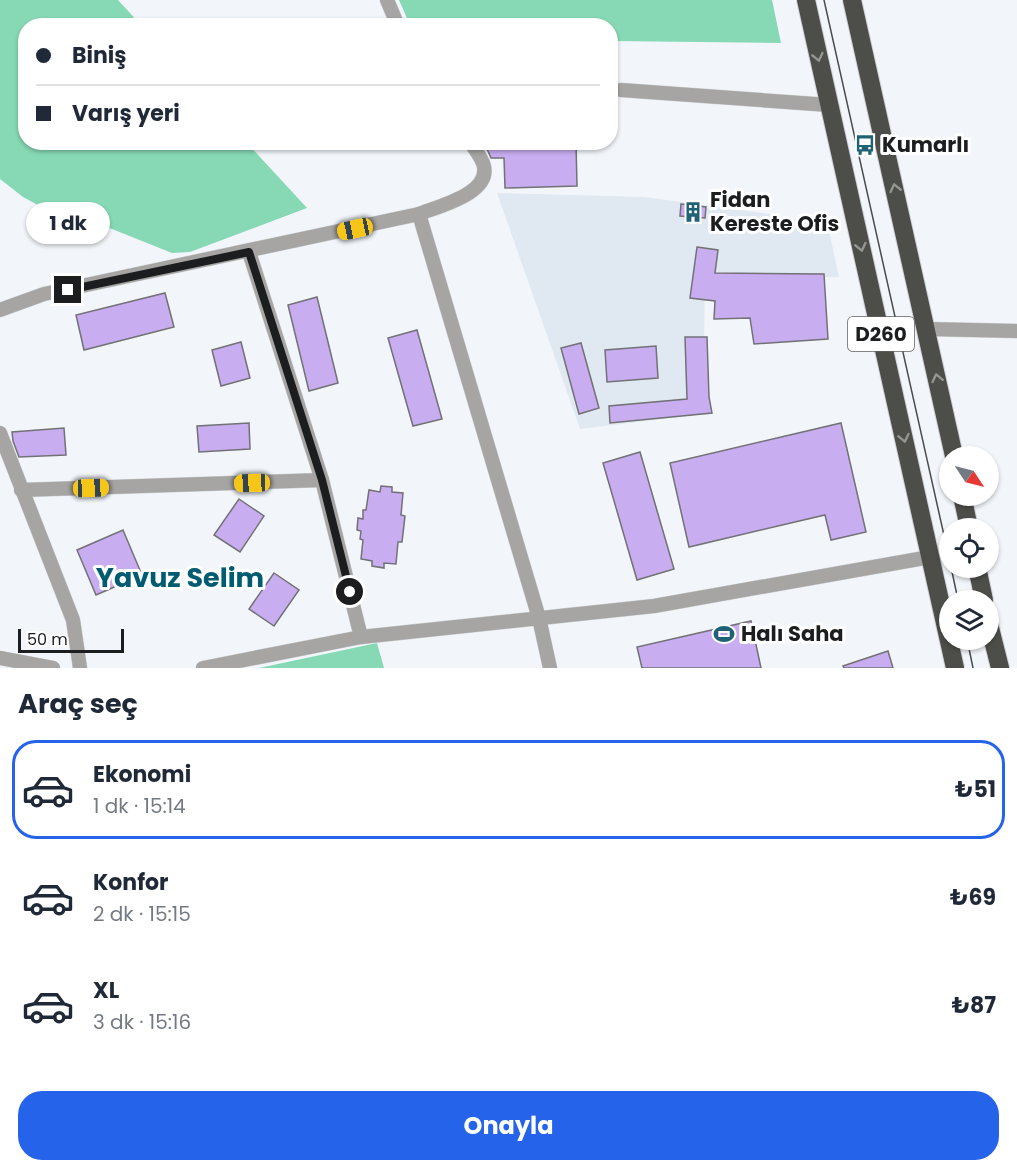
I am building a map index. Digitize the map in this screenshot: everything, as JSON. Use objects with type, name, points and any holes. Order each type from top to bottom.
[{"type":"highway","name":"D260","points":[[806,0],[955,668]]},
{"type":"highway","name":"D260","points":[[852,0],[952,446]]},
{"type":"highway","points":[[996,650],[1000,668]]},
{"type":"street","points":[[387,0],[395,18]]},
{"type":"street","points":[[621,90],[829,105]]},
{"type":"street","points":[[0,310],[44,294],[419,214],[473,192],[481,183],[484,177],[483,163],[475,150]]},
{"type":"street","points":[[419,214],[539,618],[550,668]]},
{"type":"street","points":[[249,252],[322,480],[361,637]]},
{"type":"street","points":[[927,329],[1017,332]]},
{"type":"street","points":[[0,433],[74,620],[80,668]]},
{"type":"street","points":[[21,490],[322,480]]},
{"type":"street","points":[[203,668],[361,637],[654,606],[930,557]]},
{"type":"street","points":[[0,658],[53,668]]},
{"type":"shaded area","points":[[497,193],[645,197],[769,214],[828,226],[839,277],[705,279],[703,414],[580,429]]},
{"type":"green space","points":[[0,0],[118,0],[135,18],[18,18],[18,150],[253,150],[307,208],[190,252],[172,253],[107,227],[47,210],[23,197],[0,179]]},
{"type":"green space","points":[[399,0],[772,0],[781,43],[618,41],[618,18],[407,18]]},
{"type":"green space","points":[[377,643],[384,668],[259,668]]},
{"type":"building","points":[[488,150],[576,150],[577,186],[505,188],[504,158],[491,158]]},
{"type":"building","name":"Fidan Kereste Ofis","points":[[681,204],[706,207],[705,218],[680,216]]},
{"type":"building","points":[[697,247],[718,250],[715,273],[824,274],[828,339],[754,344],[750,318],[714,319],[715,301],[690,298]]},
{"type":"building","points":[[165,293],[174,327],[84,350],[76,315]]},
{"type":"building","points":[[317,297],[338,383],[309,391],[288,305]]},
{"type":"building","points":[[417,330],[442,419],[413,426],[388,338]]},
{"type":"building","points":[[685,337],[707,337],[709,397],[712,413],[610,423],[609,406],[687,399]]},
{"type":"building","points":[[241,342],[250,378],[221,386],[212,350]]},
{"type":"building","points":[[581,343],[599,408],[579,414],[561,348]]},
{"type":"building","points":[[656,346],[658,378],[607,382],[605,350]]},
{"type":"building","points":[[249,423],[250,449],[199,452],[197,426]]},
{"type":"building","points":[[841,423],[866,532],[831,540],[825,515],[689,547],[670,463]]},
{"type":"building","points":[[64,428],[66,455],[19,457],[12,432]]},
{"type":"building","points":[[640,452],[674,569],[637,580],[603,463]]},
{"type":"building","points":[[381,486],[392,487],[392,492],[403,493],[401,515],[405,516],[402,542],[398,542],[396,564],[384,563],[384,568],[372,566],[372,561],[361,559],[363,540],[360,539],[361,531],[357,530],[358,518],[363,519],[363,510],[366,510],[369,490],[380,492]]},
{"type":"building","points":[[239,499],[264,516],[240,552],[214,535]]},
{"type":"building","points":[[123,530],[142,575],[96,595],[77,550]]},
{"type":"building","points":[[274,573],[299,590],[274,626],[249,609]]},
{"type":"building","name":"Halı Saha","points":[[751,621],[761,668],[642,668],[637,647]]},
{"type":"building","points":[[888,651],[893,668],[844,668],[843,666]]},
{"type":"tram line","points":[[824,0],[940,518]]},
{"type":"tram line","points":[[953,578],[956,590]]},
{"type":"tram line","points":[[969,650],[973,668]]},
{"type":"place","name":"Kumarlı","points":[[865,145]]},
{"type":"place","name":"Fidan Kereste Ofis","points":[[693,212]]},
{"type":"place","name":"Halı Saha","points":[[724,634]]},
{"type":"district","name":"Yavuz Selim","points":[[180,578]]},
{"type":"route","points":[[68,290],[249,252],[322,480],[350,592]]}]
